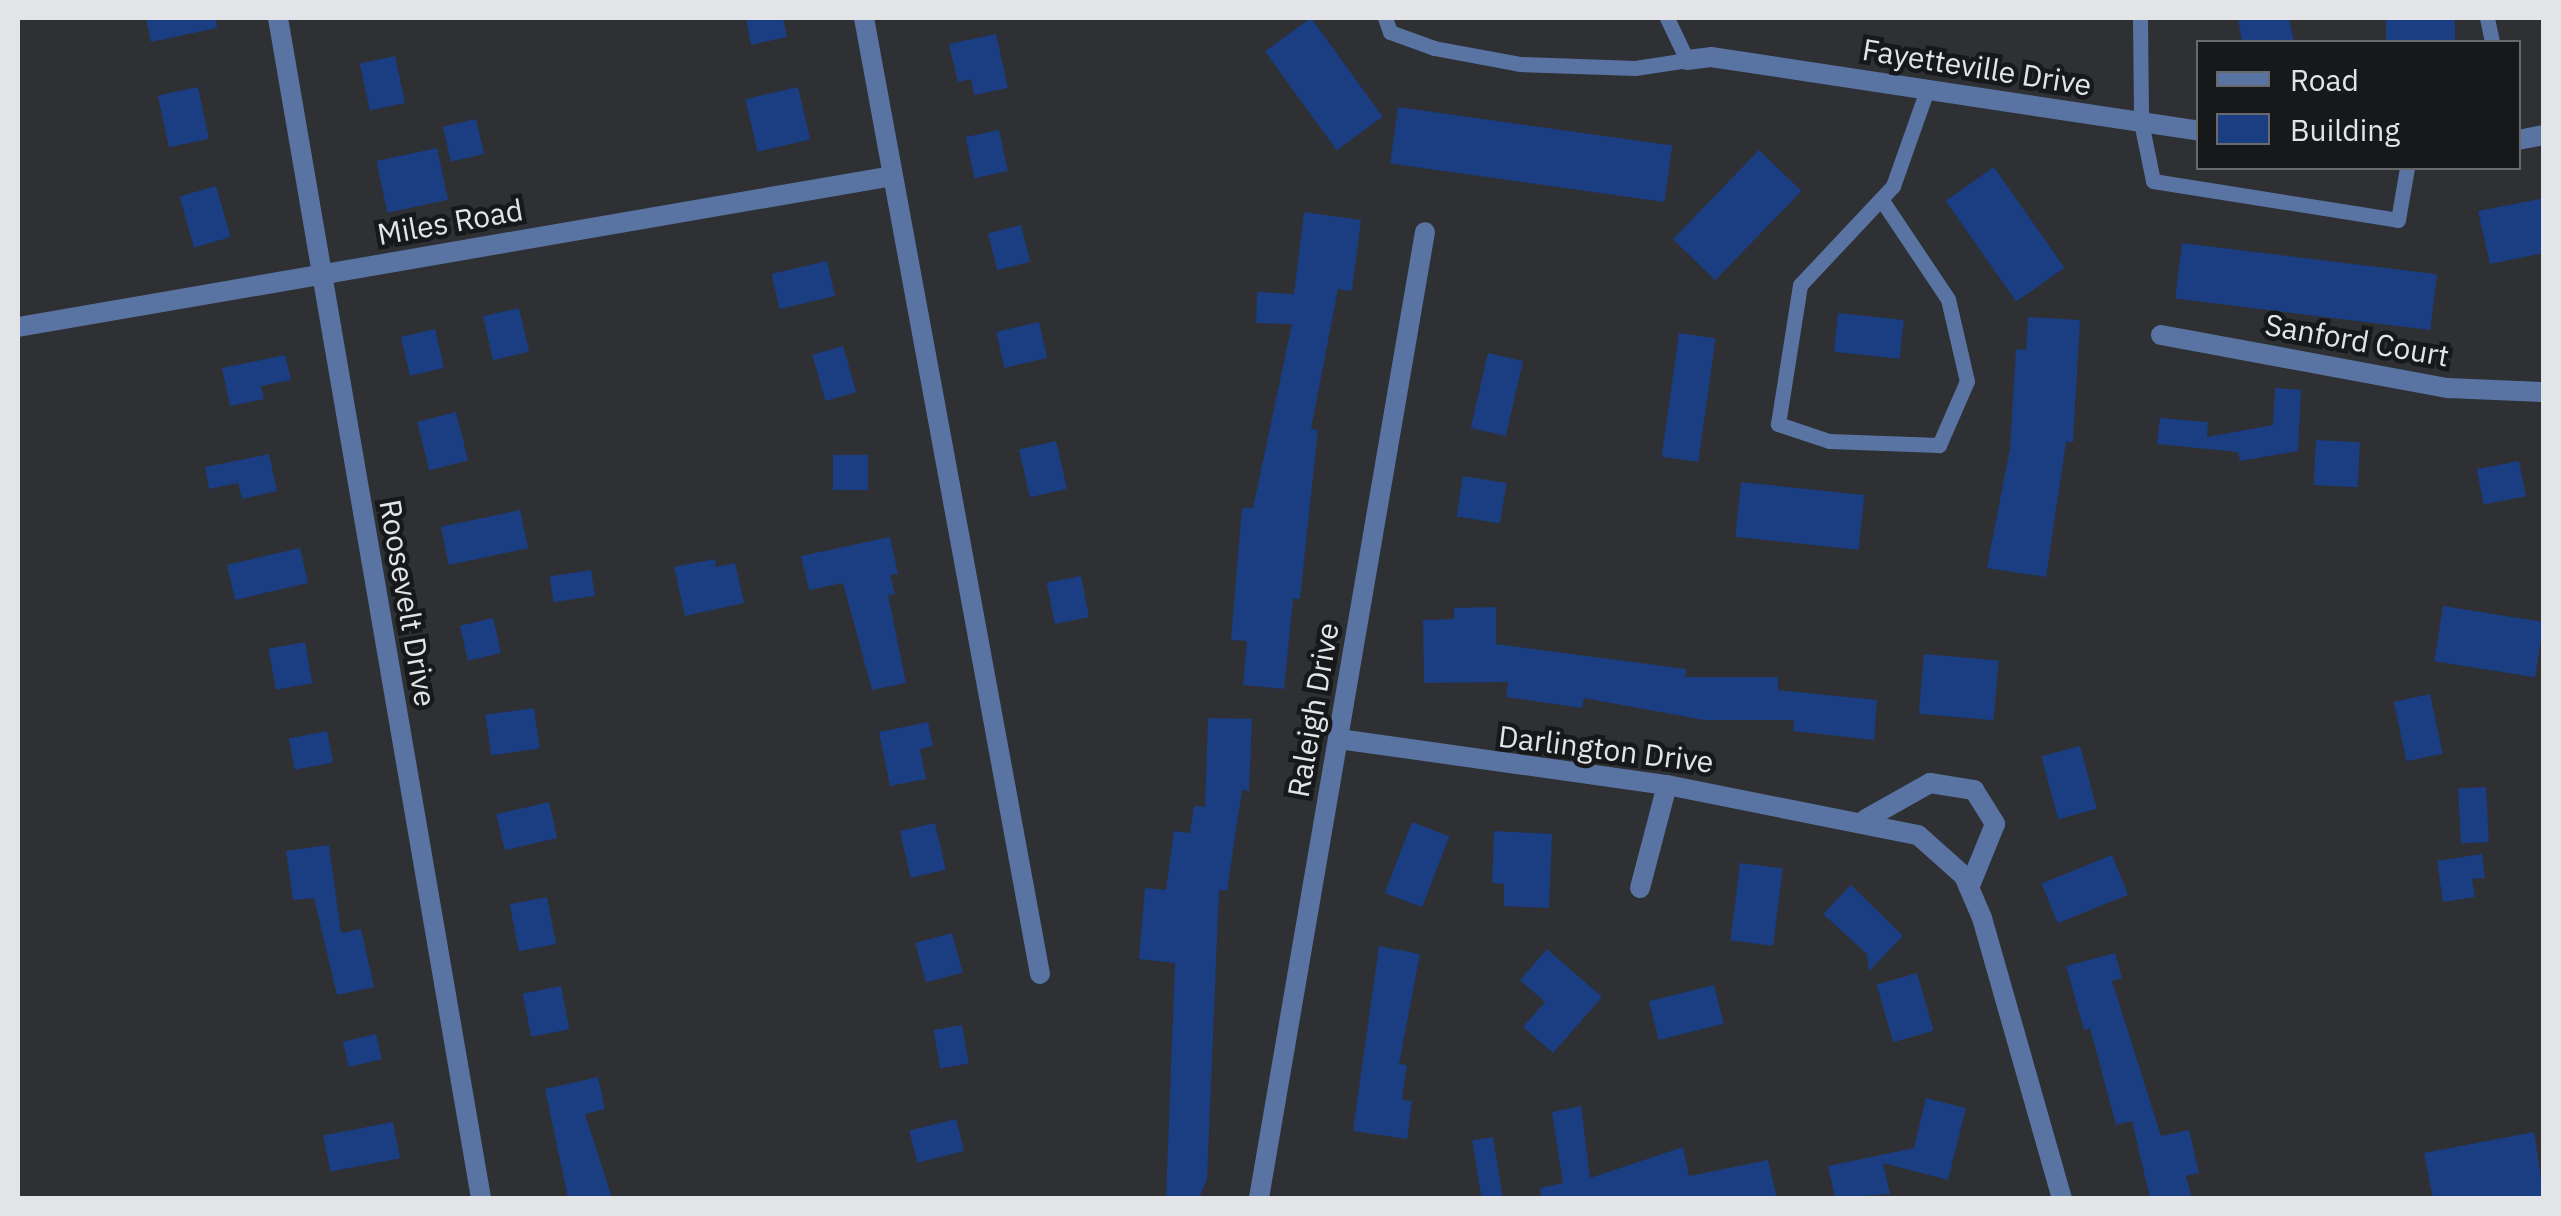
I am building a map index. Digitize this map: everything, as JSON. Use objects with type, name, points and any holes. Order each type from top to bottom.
[{"type":"street","name":"Roosevelt Drive","points":[[278,18],[481,1198]]},
{"type":"street","points":[[864,18],[1040,974]]},
{"type":"street","name":"Fayetteville Drive","points":[[1687,60],[1711,57],[2196,131]]},
{"type":"street","name":"Miles Road","points":[[18,327],[892,176]]},
{"type":"street","name":"Raleigh Drive","points":[[1259,1198],[1426,232]]},
{"type":"street","name":"Sanford Court","points":[[2161,335],[2448,388],[2544,392]]},
{"type":"street","name":"Darlington Drive","points":[[1339,739],[1667,785],[1866,819],[1918,835],[1969,888],[2062,1198]]},
{"type":"street","points":[[1866,819],[1930,783],[1974,790],[1995,824],[1969,888]]},
{"type":"street","points":[[1640,888],[1667,785]]},
{"type":"lane","points":[[1385,18],[1390,32],[1434,48],[1520,64],[1634,68],[1687,60],[1666,18]]},
{"type":"lane","points":[[2140,18],[2141,122],[2153,180],[2398,220],[2407,170]]},
{"type":"lane","points":[[1881,199],[1948,298],[1967,381],[1939,445],[1830,441],[1778,424],[1800,285],[1881,199],[1894,186],[1927,90]]},
{"type":"building","points":[[146,18],[216,18],[217,28],[151,42]]},
{"type":"building","points":[[746,18],[783,18],[787,37],[751,45]]},
{"type":"building","points":[[1311,18],[1383,117],[1337,150],[1265,52]]},
{"type":"building","points":[[2238,18],[2289,18],[2294,40],[2242,40]]},
{"type":"building","points":[[2386,18],[2455,18],[2455,40],[2386,40]]},
{"type":"building","points":[[996,34],[1008,88],[974,95],[971,79],[958,82],[949,44]]},
{"type":"building","points":[[395,56],[405,103],[370,110],[360,63]]},
{"type":"building","points":[[198,87],[209,139],[169,147],[158,96]]},
{"type":"building","points":[[798,87],[810,140],[758,152],[745,99]]},
{"type":"building","points":[[1398,107],[1672,146],[1664,202],[1390,163]]},
{"type":"building","points":[[476,119],[484,154],[451,162],[443,127]]},
{"type":"building","points":[[999,130],[1008,171],[974,178],[966,137]]},
{"type":"building","points":[[437,148],[448,200],[387,213],[376,161]]},
{"type":"building","points":[[1759,150],[1801,191],[1715,280],[1673,239]]},
{"type":"building","points":[[1994,167],[2065,268],[2016,302],[1946,201]]},
{"type":"building","points":[[216,186],[231,237],[194,247],[179,196]]},
{"type":"building","points":[[2544,198],[2544,253],[2490,264],[2478,211]]},
{"type":"building","points":[[1304,212],[1361,220],[1352,291],[1338,289],[1311,429],[1318,430],[1300,599],[1293,599],[1284,689],[1243,685],[1247,641],[1231,640],[1242,508],[1253,508],[1292,324],[1256,323],[1257,292],[1294,294]]},
{"type":"building","points":[[1021,225],[1030,262],[997,270],[988,233]]},
{"type":"building","points":[[2182,243],[2437,274],[2430,330],[2175,299]]},
{"type":"building","points":[[827,261],[835,296],[780,309],[771,274]]},
{"type":"building","points":[[519,308],[529,352],[493,360],[483,316]]},
{"type":"building","points":[[1838,313],[1904,320],[1900,359],[1834,352]]},
{"type":"building","points":[[2028,317],[2080,320],[2073,442],[2066,442],[2046,577],[1987,568],[2010,448],[2016,349],[2026,350]]},
{"type":"building","points":[[1039,322],[1047,358],[1004,368],[996,332]]},
{"type":"building","points":[[435,329],[444,368],[410,376],[401,337]]},
{"type":"building","points":[[1679,333],[1716,338],[1698,462],[1662,457]]},
{"type":"building","points":[[843,346],[856,392],[825,401],[812,355]]},
{"type":"building","points":[[1488,353],[1523,361],[1506,436],[1471,428]]},
{"type":"building","points":[[285,355],[291,380],[261,386],[264,399],[230,406],[222,368]]},
{"type":"building","points":[[2275,388],[2301,390],[2298,451],[2240,461],[2238,452],[2157,444],[2160,418],[2208,422],[2207,437],[2273,425]]},
{"type":"building","points":[[456,412],[468,461],[429,470],[417,422]]},
{"type":"building","points":[[2316,440],[2360,442],[2358,487],[2314,485]]},
{"type":"building","points":[[1056,441],[1067,489],[1030,497],[1019,450]]},
{"type":"building","points":[[269,454],[277,491],[242,499],[238,483],[209,489],[205,467]]},
{"type":"building","points":[[833,455],[868,455],[868,490],[833,490]]},
{"type":"building","points":[[2519,461],[2526,496],[2484,505],[2477,469]]},
{"type":"building","points":[[1463,476],[1506,483],[1500,523],[1457,516]]},
{"type":"building","points":[[1741,482],[1864,495],[1859,550],[1735,537]]},
{"type":"building","points":[[520,510],[528,548],[449,565],[441,527]]},
{"type":"building","points":[[890,537],[898,574],[890,575],[895,594],[888,595],[906,683],[872,690],[843,583],[809,590],[801,556]]},
{"type":"building","points":[[300,548],[308,583],[235,600],[227,565]]},
{"type":"building","points":[[715,559],[716,567],[735,563],[744,603],[685,616],[674,567]]},
{"type":"building","points":[[591,570],[595,596],[554,602],[550,577]]},
{"type":"building","points":[[1081,576],[1089,617],[1055,624],[1047,583]]},
{"type":"building","points":[[2443,606],[2544,622],[2535,677],[2434,661]]},
{"type":"building","points":[[1496,607],[1496,644],[1686,669],[1685,677],[1778,677],[1778,690],[1877,700],[1874,740],[1793,731],[1794,720],[1704,720],[1584,698],[1582,708],[1506,697],[1508,682],[1424,683],[1423,620],[1454,619],[1454,608]]},
{"type":"building","points":[[493,618],[501,653],[468,661],[460,626]]},
{"type":"building","points":[[305,642],[312,683],[276,690],[269,648]]},
{"type":"building","points":[[1924,654],[1999,661],[1993,720],[1919,714]]},
{"type":"building","points":[[2430,694],[2443,754],[2406,761],[2394,702]]},
{"type":"building","points":[[534,708],[540,749],[491,755],[485,715]]},
{"type":"building","points":[[1208,718],[1252,719],[1249,791],[1242,790],[1227,891],[1219,890],[1207,1179],[1199,1198],[1166,1198],[1175,963],[1139,959],[1145,888],[1166,890],[1174,831],[1190,833],[1194,806],[1205,807]]},
{"type":"building","points":[[928,722],[933,746],[920,749],[926,779],[890,786],[879,732]]},
{"type":"building","points":[[327,731],[333,762],[295,770],[289,738]]},
{"type":"building","points":[[2080,746],[2097,809],[2058,819],[2041,756]]},
{"type":"building","points":[[2486,787],[2489,842],[2461,843],[2458,788]]},
{"type":"building","points":[[549,802],[557,838],[505,850],[496,814]]},
{"type":"building","points":[[1412,822],[1449,836],[1422,907],[1385,893]]},
{"type":"building","points":[[935,823],[946,870],[911,878],[900,831]]},
{"type":"building","points":[[1494,831],[1552,834],[1549,908],[1504,906],[1504,884],[1492,883]]},
{"type":"building","points":[[329,845],[341,933],[361,929],[374,987],[337,995],[314,898],[293,900],[286,851]]},
{"type":"building","points":[[2482,854],[2485,878],[2472,879],[2475,897],[2443,902],[2437,861]]},
{"type":"building","points":[[2112,855],[2128,895],[2058,923],[2042,883]]},
{"type":"building","points":[[1740,863],[1783,868],[1773,946],[1730,940]]},
{"type":"building","points":[[1851,885],[1903,936],[1869,971],[1867,954],[1823,914]]},
{"type":"building","points":[[547,897],[556,944],[519,951],[510,904]]},
{"type":"building","points":[[952,933],[963,973],[926,982],[915,943]]},
{"type":"building","points":[[1379,946],[1420,954],[1399,1064],[1407,1065],[1402,1100],[1412,1101],[1407,1139],[1353,1131]]},
{"type":"building","points":[[1547,949],[1602,997],[1553,1053],[1523,1027],[1545,1002],[1520,980]]},
{"type":"building","points":[[2115,953],[2122,978],[2112,981],[2161,1136],[2189,1130],[2199,1173],[2186,1176],[2192,1198],[2150,1198],[2132,1121],[2116,1125],[2090,1028],[2084,1030],[2066,966]]},
{"type":"building","points":[[1917,973],[1934,1031],[1893,1042],[1877,985]]},
{"type":"building","points":[[1714,985],[1724,1024],[1659,1040],[1649,1001]]},
{"type":"building","points":[[561,986],[569,1029],[531,1037],[523,993]]},
{"type":"building","points":[[962,1025],[969,1063],[940,1068],[933,1030]]},
{"type":"building","points":[[376,1034],[382,1059],[349,1067],[343,1042]]},
{"type":"building","points":[[598,1077],[605,1109],[585,1114],[612,1198],[568,1198],[545,1089]]},
{"type":"building","points":[[1926,1098],[1966,1108],[1948,1180],[1883,1163],[1890,1194],[1835,1198],[1828,1166],[1914,1148]]},
{"type":"building","points":[[1581,1106],[1590,1178],[1683,1147],[1689,1176],[1768,1160],[1777,1198],[1541,1198],[1540,1188],[1563,1183],[1552,1112]]},
{"type":"building","points":[[956,1119],[964,1151],[917,1163],[909,1131]]},
{"type":"building","points":[[393,1122],[400,1158],[330,1172],[323,1136]]},
{"type":"building","points":[[2534,1132],[2544,1198],[2433,1198],[2424,1153]]},
{"type":"building","points":[[1493,1137],[1503,1198],[1481,1198],[1472,1140]]}]
